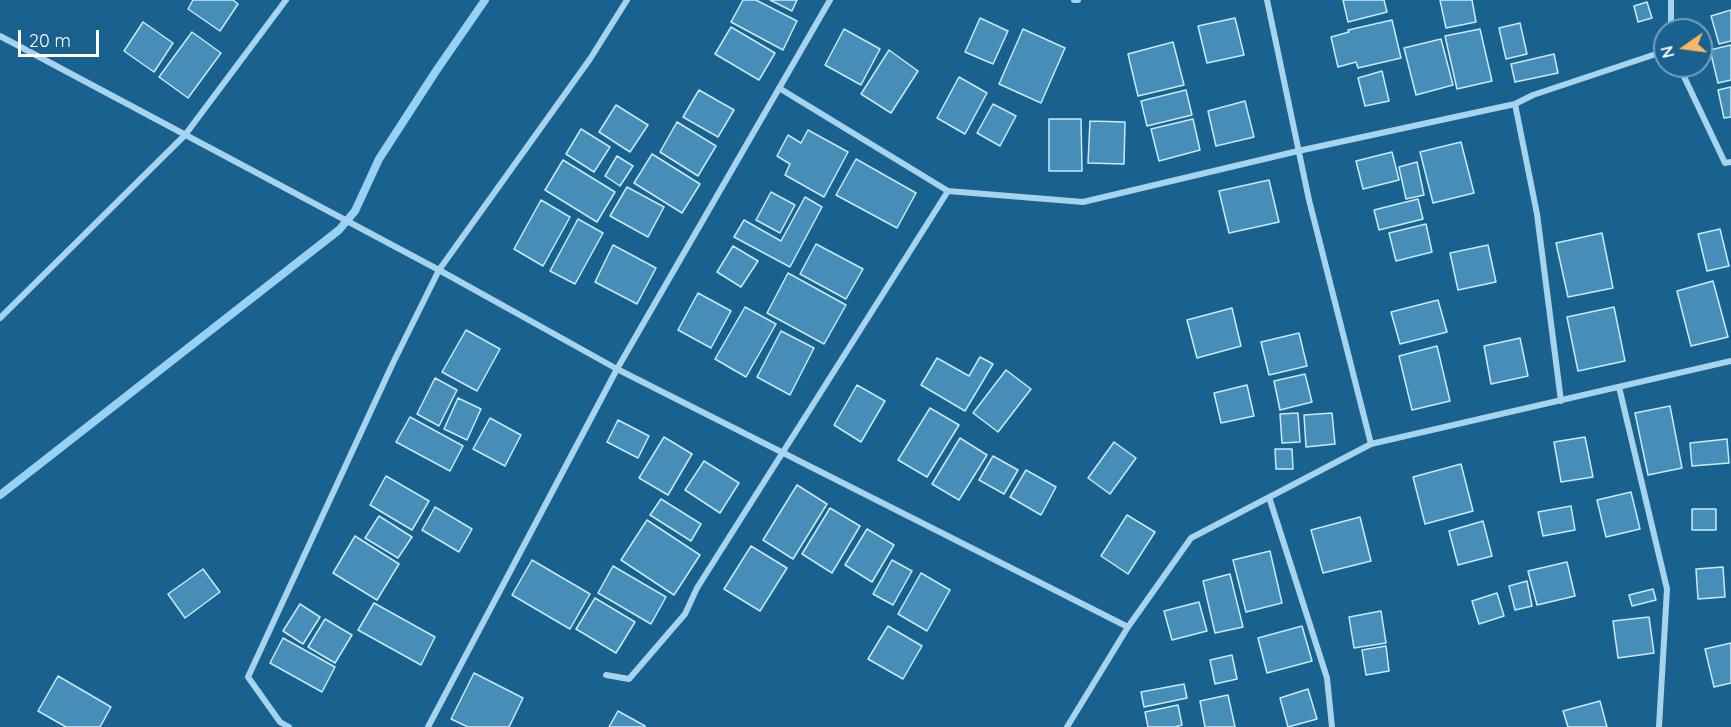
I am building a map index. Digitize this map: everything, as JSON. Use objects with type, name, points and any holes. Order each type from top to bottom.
[{"type":"street","points":[[0,318],[185,135],[286,0]]},
{"type":"street","points":[[288,727],[280,722],[248,676],[393,363],[438,270],[590,59],[627,0]]},
{"type":"street","points":[[428,727],[617,369],[830,0]]},
{"type":"street","points":[[1267,0],[1309,200],[1371,444]]},
{"type":"street","points":[[1671,0],[1671,18]]},
{"type":"street","points":[[0,36],[364,230],[617,369],[1128,627]]},
{"type":"street","points":[[779,88],[948,191],[1083,202],[1298,151],[1515,104],[1533,95],[1653,55]]},
{"type":"street","points":[[1685,78],[1725,163],[1731,162]]},
{"type":"street","points":[[1515,104],[1537,214],[1561,400]]},
{"type":"street","points":[[606,675],[629,678],[685,614],[697,588],[948,191]]},
{"type":"street","points":[[1067,727],[1128,627],[1191,538],[1371,444],[1731,361]]},
{"type":"street","points":[[1619,387],[1667,589],[1659,727]]},
{"type":"street","points":[[1269,497],[1326,678],[1332,727]]},
{"type":"building","points":[[193,0],[233,0],[238,4],[220,31],[188,9]]},
{"type":"building","points":[[743,0],[756,0],[797,21],[783,50],[731,22]]},
{"type":"building","points":[[770,0],[797,0],[792,11]]},
{"type":"building","points":[[1343,0],[1384,0],[1387,12],[1348,22]]},
{"type":"building","points":[[1440,0],[1472,0],[1476,22],[1446,28]]},
{"type":"building","points":[[1647,2],[1652,18],[1638,22],[1634,6]]},
{"type":"building","points":[[1731,10],[1731,41],[1719,44],[1711,16]]},
{"type":"building","points":[[980,18],[1008,31],[993,64],[965,52]]},
{"type":"building","points":[[1235,18],[1244,55],[1207,63],[1198,26]]},
{"type":"building","points":[[1392,20],[1401,58],[1358,68],[1356,62],[1338,67],[1331,37],[1349,32],[1348,30]]},
{"type":"building","points":[[143,22],[173,43],[154,72],[124,51]]},
{"type":"building","points":[[1520,23],[1527,54],[1506,59],[1499,28]]},
{"type":"building","points":[[731,27],[775,53],[759,80],[715,54]]},
{"type":"building","points":[[844,29],[880,49],[861,85],[825,65]]},
{"type":"building","points":[[1023,29],[1065,48],[1041,103],[999,84]]},
{"type":"building","points":[[1480,29],[1492,81],[1457,89],[1445,36]]},
{"type":"building","points":[[192,32],[221,53],[188,98],[159,77]]},
{"type":"building","points":[[1441,39],[1453,85],[1416,95],[1404,48]]},
{"type":"building","points":[[1173,42],[1184,85],[1138,96],[1128,54]]},
{"type":"building","points":[[1731,45],[1731,80],[1718,83],[1713,62],[1713,49]]},
{"type":"building","points":[[889,50],[918,71],[891,113],[861,94]]},
{"type":"building","points":[[1554,54],[1558,73],[1515,82],[1511,64]]},
{"type":"building","points":[[1382,71],[1389,101],[1365,106],[1358,78]]},
{"type":"building","points":[[959,77],[987,93],[965,134],[937,118]]},
{"type":"building","points":[[1731,87],[1731,117],[1724,118],[1718,90]]},
{"type":"building","points":[[699,90],[734,110],[718,137],[683,117]]},
{"type":"building","points":[[1186,90],[1192,115],[1147,126],[1141,101]]},
{"type":"building","points":[[1245,101],[1254,137],[1216,146],[1208,111]]},
{"type":"building","points":[[993,104],[1016,116],[1000,146],[977,133]]},
{"type":"building","points":[[616,105],[648,125],[630,152],[599,132]]},
{"type":"building","points":[[1049,119],[1081,119],[1082,171],[1049,171]]},
{"type":"building","points":[[1193,119],[1200,150],[1159,161],[1151,129]]},
{"type":"building","points":[[1090,121],[1125,122],[1124,164],[1088,163]]},
{"type":"building","points":[[677,122],[716,146],[698,176],[660,152]]},
{"type":"building","points":[[581,129],[610,147],[594,172],[566,154]]},
{"type":"building","points":[[808,130],[848,152],[824,197],[785,175],[790,164],[777,156],[788,135],[801,143]]},
{"type":"building","points":[[1461,142],[1474,193],[1433,203],[1420,152]]},
{"type":"building","points":[[1392,152],[1399,180],[1363,189],[1356,161]]},
{"type":"building","points":[[652,154],[700,184],[682,213],[634,183]]},
{"type":"building","points":[[617,156],[633,166],[620,186],[605,176]]},
{"type":"building","points":[[856,159],[916,193],[897,228],[836,195]]},
{"type":"building","points":[[563,160],[615,192],[597,222],[545,190]]},
{"type":"building","points":[[1417,162],[1424,195],[1406,199],[1399,167]]},
{"type":"building","points":[[1269,180],[1279,222],[1229,233],[1219,191]]},
{"type":"building","points":[[627,187],[664,207],[648,237],[610,216]]},
{"type":"building","points":[[771,192],[795,205],[780,233],[756,220]]},
{"type":"building","points":[[805,197],[822,207],[790,267],[734,237],[744,220],[781,241]]},
{"type":"building","points":[[1418,199],[1423,219],[1379,230],[1374,210]]},
{"type":"building","points":[[541,200],[570,217],[543,266],[514,249]]},
{"type":"building","points":[[578,219],[603,233],[575,284],[550,271]]},
{"type":"building","points":[[1426,224],[1432,252],[1396,261],[1389,233]]},
{"type":"building","points":[[1720,229],[1729,266],[1707,271],[1698,234]]},
{"type":"building","points":[[1602,233],[1613,288],[1568,297],[1556,243]]},
{"type":"building","points":[[816,244],[863,269],[846,299],[800,274]]},
{"type":"building","points":[[613,245],[656,268],[637,304],[595,282]]},
{"type":"building","points":[[1488,245],[1496,282],[1458,290],[1450,253]]},
{"type":"building","points":[[733,246],[758,261],[741,287],[717,272]]},
{"type":"building","points":[[788,273],[846,305],[824,344],[767,313]]},
{"type":"building","points":[[1713,281],[1728,337],[1691,346],[1677,291]]},
{"type":"building","points":[[698,293],[731,311],[711,348],[678,330]]},
{"type":"building","points":[[1438,300],[1447,332],[1400,344],[1391,312]]},
{"type":"building","points":[[745,307],[776,324],[746,377],[715,359]]},
{"type":"building","points":[[1614,307],[1625,361],[1578,371],[1567,317]]},
{"type":"building","points":[[1232,308],[1241,346],[1197,358],[1187,320]]},
{"type":"building","points":[[466,330],[500,349],[477,391],[442,372]]},
{"type":"building","points":[[781,331],[814,348],[790,395],[757,377]]},
{"type":"building","points":[[1299,333],[1307,366],[1269,375],[1261,342]]},
{"type":"building","points":[[1520,338],[1528,376],[1491,384],[1484,346]]},
{"type":"building","points":[[1437,346],[1450,401],[1412,410],[1399,356]]},
{"type":"building","points":[[980,357],[993,364],[965,411],[921,385],[937,358],[969,376]]},
{"type":"building","points":[[1006,370],[1031,389],[998,432],[973,413]]},
{"type":"building","points":[[1305,374],[1312,402],[1280,410],[1274,381]]},
{"type":"building","points":[[435,378],[457,390],[439,426],[417,414]]},
{"type":"building","points":[[857,385],[885,401],[861,442],[834,425]]},
{"type":"building","points":[[1247,385],[1254,416],[1221,423],[1214,393]]},
{"type":"building","points":[[458,398],[481,409],[467,440],[444,429]]},
{"type":"building","points":[[1670,406],[1682,468],[1648,475],[1635,413]]},
{"type":"building","points":[[930,408],[959,425],[927,477],[898,460]]},
{"type":"building","points":[[1298,413],[1300,442],[1282,443],[1280,414]]},
{"type":"building","points":[[1332,413],[1335,444],[1306,447],[1304,415]]},
{"type":"building","points":[[410,417],[463,446],[450,471],[396,442]]},
{"type":"building","points":[[490,418],[521,435],[505,466],[473,449]]},
{"type":"building","points":[[618,420],[649,436],[638,458],[607,442]]},
{"type":"building","points":[[664,437],[692,454],[668,495],[639,478]]},
{"type":"building","points":[[1585,437],[1593,477],[1561,482],[1554,442]]},
{"type":"building","points":[[960,438],[987,455],[959,500],[932,484]]},
{"type":"building","points":[[1727,439],[1729,463],[1692,466],[1690,443]]},
{"type":"building","points":[[1114,442],[1136,458],[1110,494],[1088,478]]},
{"type":"building","points":[[1275,449],[1292,449],[1293,469],[1276,469]]},
{"type":"building","points":[[993,456],[1018,470],[1004,494],[979,480]]},
{"type":"building","points":[[704,461],[739,483],[720,513],[685,490]]},
{"type":"building","points":[[1461,464],[1473,511],[1425,524],[1413,477]]},
{"type":"building","points":[[1026,470],[1056,487],[1041,515],[1010,497]]},
{"type":"building","points":[[386,476],[429,501],[412,530],[370,505]]},
{"type":"building","points":[[797,485],[827,504],[793,559],[763,540]]},
{"type":"building","points":[[1631,492],[1640,529],[1606,537],[1597,500]]},
{"type":"building","points":[[661,499],[701,524],[691,541],[650,515]]},
{"type":"building","points":[[1571,506],[1575,530],[1543,536],[1538,512]]},
{"type":"building","points":[[435,507],[472,529],[459,552],[422,530]]},
{"type":"building","points":[[830,508],[860,526],[832,573],[802,554]]},
{"type":"building","points":[[1692,509],[1716,509],[1716,530],[1692,530]]},
{"type":"building","points":[[1127,515],[1155,532],[1128,574],[1101,556]]},
{"type":"building","points":[[379,516],[412,537],[398,558],[365,538]]},
{"type":"building","points":[[1360,517],[1371,561],[1323,573],[1311,530]]},
{"type":"building","points":[[647,520],[700,555],[674,595],[621,560]]},
{"type":"building","points":[[1483,521],[1492,556],[1458,565],[1449,531]]},
{"type":"building","points":[[867,529],[894,545],[872,582],[845,565]]},
{"type":"building","points":[[355,536],[399,564],[377,600],[333,573]]},
{"type":"building","points":[[751,546],[787,568],[760,611],[724,589]]},
{"type":"building","points":[[1270,551],[1282,603],[1246,612],[1233,560]]},
{"type":"building","points":[[532,560],[590,594],[570,629],[512,595]]},
{"type":"building","points":[[892,560],[912,571],[893,605],[873,594]]},
{"type":"building","points":[[1567,562],[1575,596],[1537,605],[1528,571]]},
{"type":"building","points":[[613,566],[666,597],[651,624],[598,593]]},
{"type":"building","points":[[1723,567],[1725,597],[1698,599],[1696,569]]},
{"type":"building","points":[[203,569],[220,592],[185,618],[168,594]]},
{"type":"building","points":[[921,573],[950,590],[927,631],[898,614]]},
{"type":"building","points":[[1230,574],[1243,627],[1215,633],[1203,581]]},
{"type":"building","points":[[1527,581],[1532,606],[1515,610],[1509,586]]},
{"type":"building","points":[[1653,589],[1656,600],[1632,606],[1629,595]]},
{"type":"building","points":[[1497,593],[1504,616],[1479,624],[1472,601]]},
{"type":"building","points":[[595,598],[635,622],[616,653],[576,629]]},
{"type":"building","points":[[1199,602],[1207,631],[1172,640],[1164,611]]},
{"type":"building","points":[[374,603],[435,637],[421,665],[358,630]]},
{"type":"building","points":[[300,604],[320,617],[303,644],[283,631]]},
{"type":"building","points":[[1381,611],[1386,643],[1354,648],[1349,617]]},
{"type":"building","points":[[1649,617],[1654,653],[1618,658],[1613,621]]},
{"type":"building","points":[[325,619],[352,635],[335,663],[308,647]]},
{"type":"building","points":[[888,626],[922,646],[903,679],[868,659]]},
{"type":"building","points":[[1302,626],[1312,661],[1267,673],[1258,638]]},
{"type":"building","points":[[283,638],[335,667],[322,692],[270,663]]},
{"type":"building","points":[[1731,643],[1731,683],[1714,687],[1705,649]]},
{"type":"building","points":[[1386,646],[1389,671],[1366,675],[1362,650]]},
{"type":"building","points":[[1232,655],[1237,679],[1215,684],[1210,660]]},
{"type":"building","points":[[474,673],[523,698],[509,727],[468,727],[451,719]]},
{"type":"building","points":[[58,676],[111,707],[100,727],[66,727],[38,711]]},
{"type":"building","points":[[1184,684],[1187,698],[1144,707],[1141,692]]},
{"type":"building","points":[[1308,689],[1317,719],[1288,727],[1280,698]]},
{"type":"building","points":[[1228,695],[1235,727],[1205,727],[1200,701]]},
{"type":"building","points":[[1600,701],[1607,727],[1568,727],[1563,711]]},
{"type":"building","points":[[1178,705],[1182,725],[1148,727],[1145,712]]},
{"type":"building","points":[[618,711],[645,726],[645,727],[609,727]]},
{"type":"waterway","points":[[0,495],[339,230],[355,211],[379,159],[485,0]]}]
